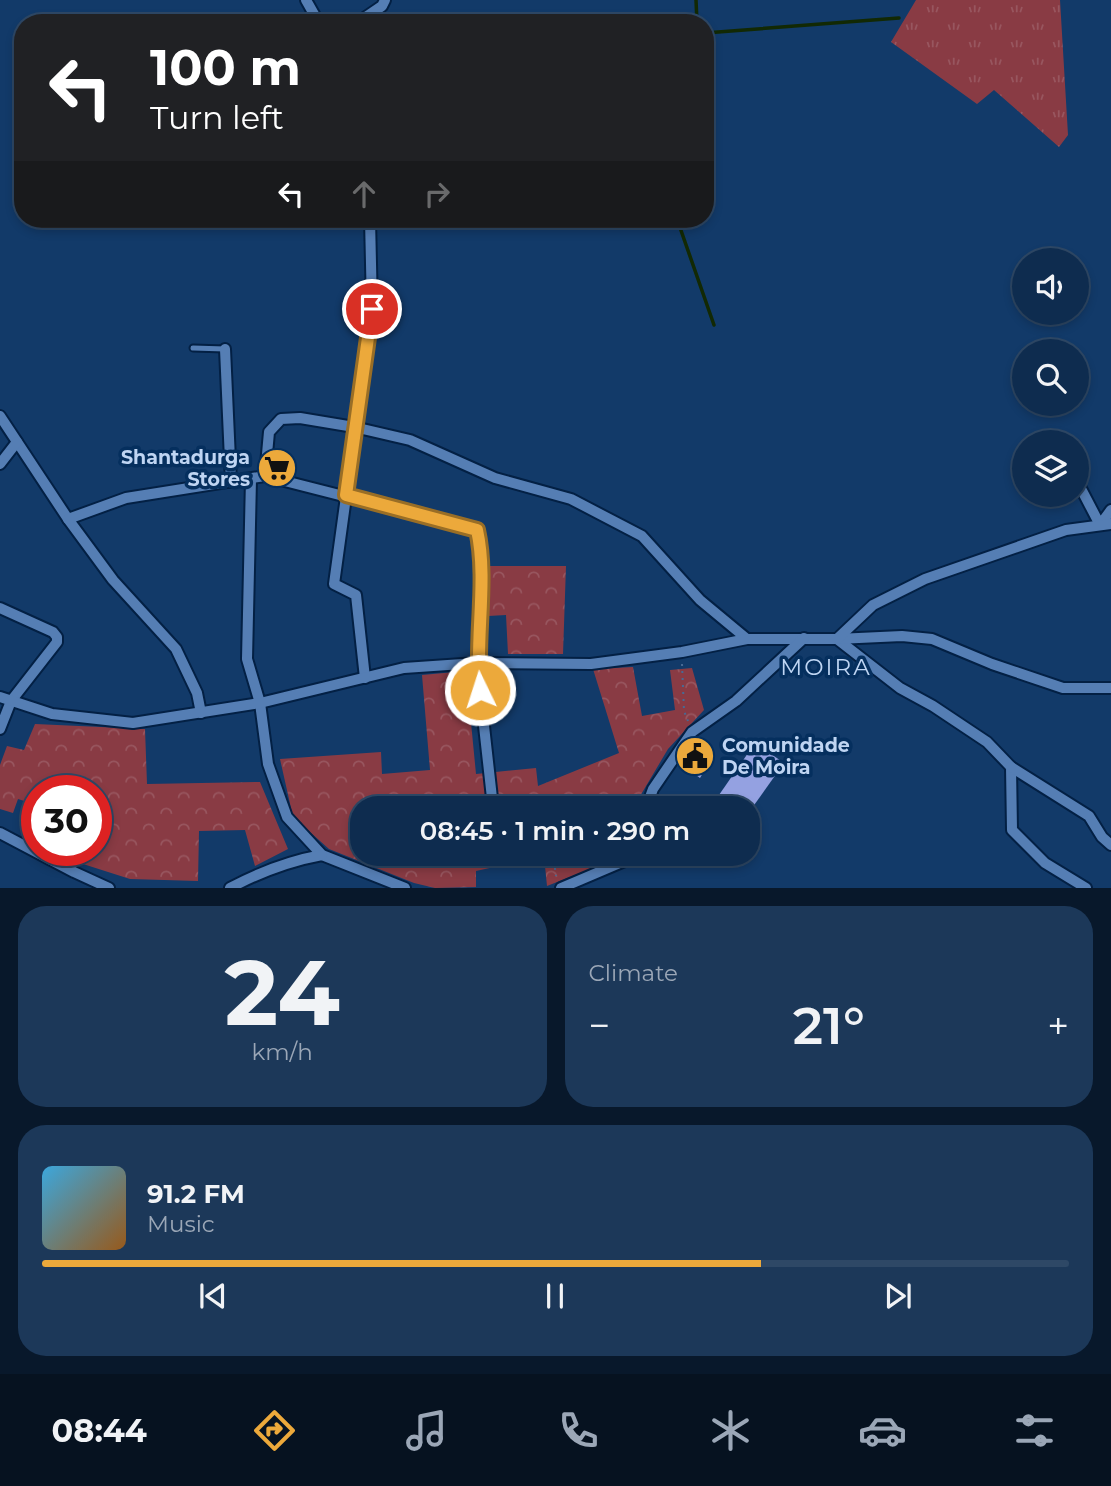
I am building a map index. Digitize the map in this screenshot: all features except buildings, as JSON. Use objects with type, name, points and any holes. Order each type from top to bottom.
[{"type":"street","points":[[370,14],[382,6],[385,0]]},
{"type":"street","points":[[365,678],[356,596],[334,584],[372,309],[370,228]]},
{"type":"street","points":[[225,349],[231,482]]},
{"type":"street","points":[[0,416],[68,519],[113,580],[176,649],[197,693],[201,713]]},
{"type":"street","points":[[265,476],[270,432],[281,419],[300,418],[410,440],[495,478],[571,499],[642,536],[700,600],[747,639]]},
{"type":"street","points":[[0,464],[17,442]]},
{"type":"street","points":[[68,519],[126,498],[265,476],[477,530],[481,549],[477,663],[492,796]]},
{"type":"street","points":[[251,478],[247,659],[260,703],[268,764],[287,817],[323,855],[405,887]]},
{"type":"street","points":[[1089,500],[1105,524]]},
{"type":"street","points":[[1105,524],[1111,510]]},
{"type":"street","points":[[837,639],[873,605],[925,579],[1066,530],[1105,524]]},
{"type":"street","points":[[0,608],[53,632],[58,637],[57,642],[5,699],[0,729]]},
{"type":"street","points":[[5,699],[52,714],[133,723],[260,703],[404,668],[477,663],[592,664],[682,652],[747,639],[902,636],[932,639],[992,664],[1063,688],[1111,688]]},
{"type":"street","points":[[650,796],[692,732],[736,701],[804,638]]},
{"type":"street","points":[[837,639],[900,688],[933,706],[987,743],[1011,767],[1089,816],[1102,837],[1111,845]]},
{"type":"street","points":[[1011,767],[1012,830],[1045,863],[1087,887]]},
{"type":"street","points":[[0,833],[109,887]]},
{"type":"street","points":[[230,887],[258,873],[299,859],[323,855]]},
{"type":"street","points":[[561,887],[612,866]]},
{"type":"lane","points":[[193,348],[225,349]]},
{"type":"path","points":[[682,652],[684,712],[692,732]]},
{"type":"path","points":[[555,866],[556,876]]},
{"type":"green space","points":[[916,0],[1060,0],[1068,135],[1059,147],[994,90],[977,104],[891,42]]},
{"type":"green space","points":[[490,566],[566,566],[563,654],[508,654],[506,615],[488,616]]},
{"type":"green space","points":[[633,667],[642,716],[675,710],[670,670],[692,668],[704,710],[668,749],[640,796],[350,796],[350,857],[329,849],[293,817],[280,759],[381,752],[382,774],[430,770],[422,675],[466,671],[476,774],[536,768],[538,786],[619,753],[593,669]]},
{"type":"green space","points":[[35,724],[145,729],[147,784],[260,782],[288,849],[255,866],[245,830],[199,831],[198,881],[130,879],[89,866],[112,866],[112,775],[21,775],[21,800],[18,799],[13,813],[0,809],[0,765],[7,746],[24,750]]},
{"type":"green space","points":[[372,866],[499,866],[476,871],[476,887],[435,888],[414,883]]},
{"type":"green space","points":[[545,866],[597,866],[547,886]]},
{"type":"waterway","points":[[696,0],[697,14]]},
{"type":"waterway","points":[[714,32],[899,18]]},
{"type":"waterway","points":[[680,228],[714,325]]},
{"type":"place","name":"Shantadurga Stores","points":[[277,468]]},
{"type":"place","name":"Comunidade De Moira","points":[[695,756]]},
{"type":"district","name":"MOIRA","points":[[826,667]]},
{"type":"route","points":[[372,309],[346,495],[477,530],[481,549],[477,663],[480,690]]}]
